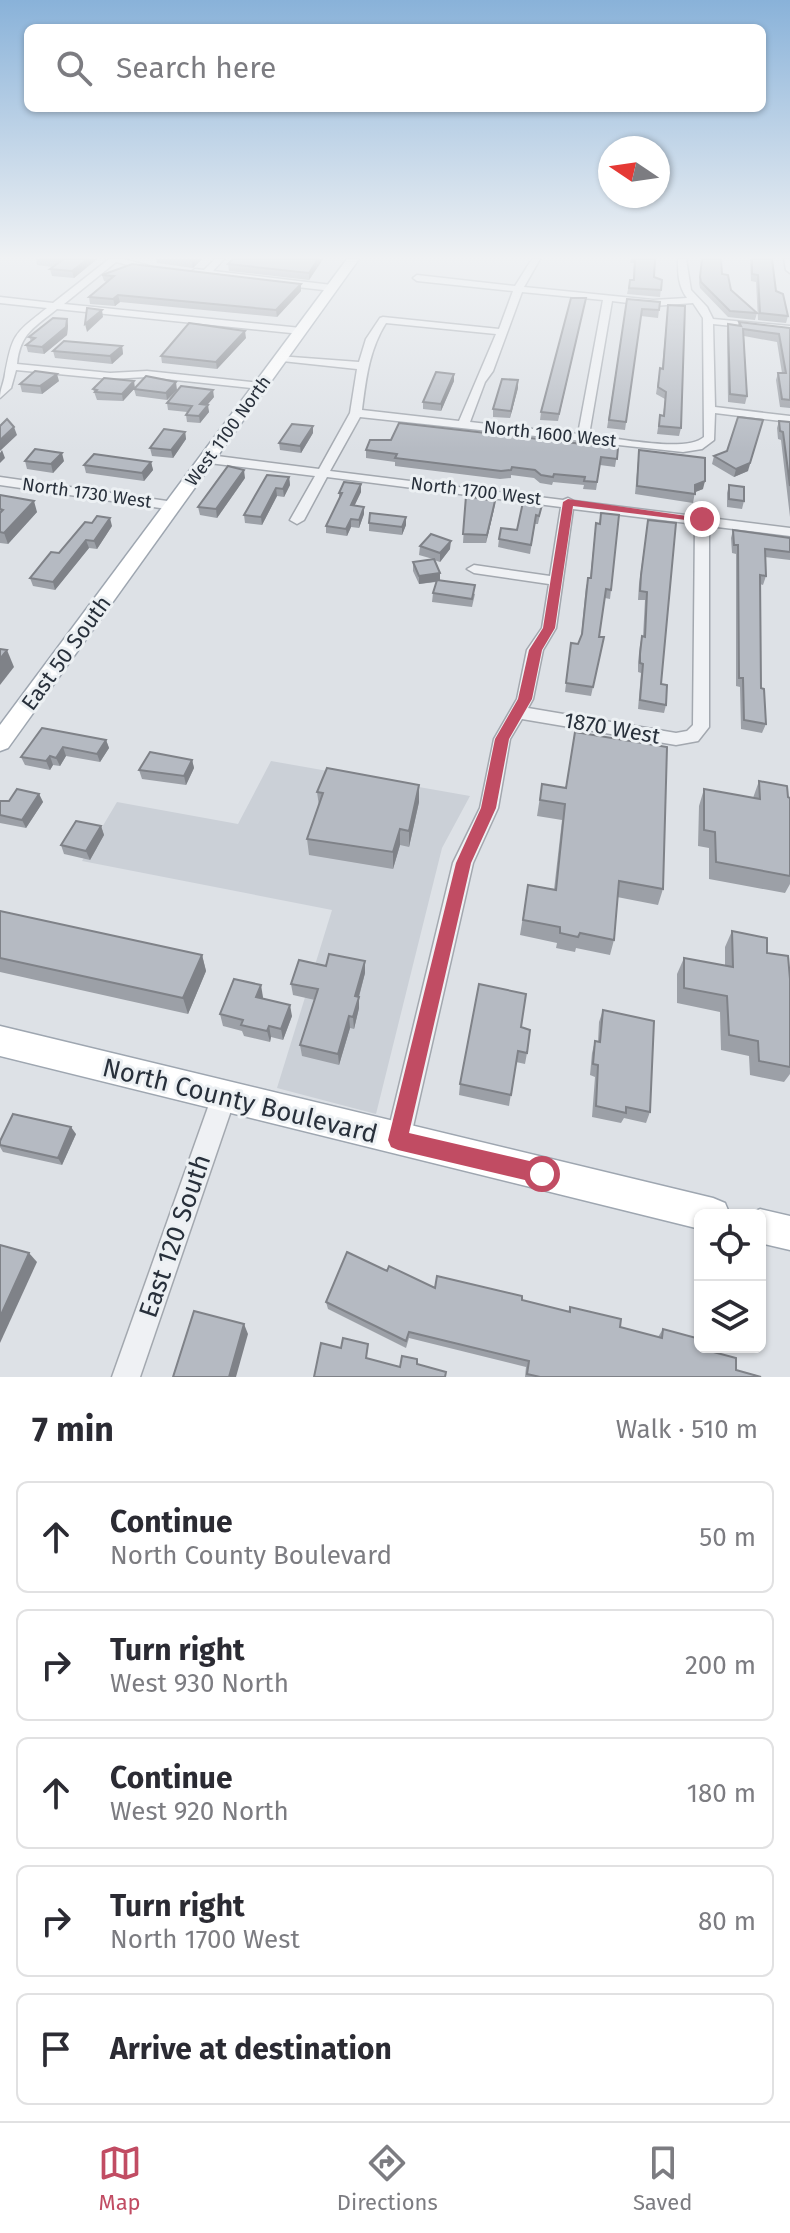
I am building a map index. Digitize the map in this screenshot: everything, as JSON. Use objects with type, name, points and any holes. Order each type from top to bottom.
[{"type":"main road","name":"West 1100 North","points":[[131,564],[307,323]]},
{"type":"main road","name":"East 50 South","points":[[0,742],[131,564]]},
{"type":"main road","name":"North County Boulevard","points":[[0,1041],[694,1210]]},
{"type":"main road","points":[[766,1227],[790,1233]]},
{"type":"street","points":[[0,395],[6,389],[13,367],[12,347],[32,323]]},
{"type":"street","points":[[227,323],[301,331]]},
{"type":"street","points":[[297,520],[356,413],[363,366],[371,339],[381,323]]},
{"type":"street","points":[[416,323],[503,332]]},
{"type":"street","points":[[463,425],[506,323]]},
{"type":"street","points":[[583,438],[604,323]]},
{"type":"street","points":[[708,323],[708,409],[790,419]]},
{"type":"street","points":[[731,323],[790,329]]},
{"type":"street","points":[[282,358],[363,366]]},
{"type":"street","points":[[13,367],[110,376],[147,374],[261,386]]},
{"type":"street","name":"North 1600 West","points":[[356,413],[694,447],[705,444],[710,438],[708,409]]},
{"type":"street","name":"North 1700 West","points":[[209,459],[790,532]]},
{"type":"street","name":"North 1730 West","points":[[0,481],[174,506]]},
{"type":"street","points":[[398,1140],[463,863],[489,808],[502,739],[525,699],[535,650],[549,628],[568,502]]},
{"type":"street","name":"1870 West","points":[[518,712],[676,739],[692,737],[701,727],[702,519]]},
{"type":"street","points":[[474,569],[556,581]]},
{"type":"street","name":"East 120 South","points":[[126,1377],[224,1096]]},
{"type":"shaded area","points":[[271,761],[470,796],[442,848],[376,1114],[277,1088],[332,910],[82,861],[117,802],[238,824]]},
{"type":"building","points":[[46,323],[66,323],[42,347],[26,345],[35,338],[29,337]]},
{"type":"building","points":[[189,323],[245,331],[216,362],[161,356]]},
{"type":"building","points":[[564,323],[580,323],[559,414],[541,412]]},
{"type":"building","points":[[623,323],[640,323],[626,422],[609,420]]},
{"type":"building","points":[[667,323],[684,323],[681,428],[659,426],[660,415],[664,416],[666,392],[658,387],[660,368],[663,369]]},
{"type":"building","points":[[740,323],[750,323],[790,328],[790,400],[782,399],[778,373],[786,373],[779,334],[743,329],[747,396],[730,394],[728,324],[741,326]]},
{"type":"building","points":[[64,341],[122,346],[110,356],[53,351]]},
{"type":"building","points":[[35,371],[57,374],[40,386],[20,384]]},
{"type":"building","points":[[436,372],[454,374],[441,404],[423,402]]},
{"type":"building","points":[[146,376],[176,382],[166,393],[134,389]]},
{"type":"building","points":[[104,378],[134,381],[122,394],[95,392],[97,390],[93,389]]},
{"type":"building","points":[[502,379],[518,380],[511,411],[493,409]]},
{"type":"building","points":[[181,386],[213,390],[200,404],[208,405],[199,416],[186,415],[192,406],[167,403]]},
{"type":"building","points":[[738,417],[763,420],[750,463],[736,469],[714,456],[727,451]]},
{"type":"building","points":[[7,419],[14,427],[0,440],[0,426]]},
{"type":"building","points":[[779,421],[790,422],[790,486],[783,432],[780,431]]},
{"type":"building","points":[[399,423],[618,448],[617,459],[601,457],[597,482],[584,481],[585,477],[541,475],[535,470],[512,467],[511,470],[501,471],[395,458],[397,454],[366,450],[370,440],[391,440]]},
{"type":"building","points":[[292,424],[313,426],[300,446],[279,443]]},
{"type":"building","points":[[164,429],[185,432],[171,450],[150,448]]},
{"type":"building","points":[[35,449],[62,453],[51,464],[25,461]]},
{"type":"building","points":[[639,450],[705,458],[705,481],[695,485],[695,494],[637,486]]},
{"type":"building","points":[[94,454],[151,462],[142,473],[84,465]]},
{"type":"building","points":[[228,466],[244,470],[216,509],[198,507]]},
{"type":"building","points":[[267,475],[289,477],[283,489],[276,488],[261,517],[244,515]]},
{"type":"building","points":[[344,482],[361,484],[351,505],[364,507],[359,520],[351,519],[346,529],[326,526],[342,493],[339,493]]},
{"type":"building","points":[[729,485],[744,487],[744,501],[729,499]]},
{"type":"building","points":[[0,495],[34,501],[4,533],[0,532],[0,513],[3,510],[0,509]]},
{"type":"building","points":[[466,496],[495,501],[487,535],[463,534]]},
{"type":"building","points":[[523,502],[542,505],[539,516],[536,515],[531,545],[499,539],[501,528],[517,530]]},
{"type":"building","points":[[370,513],[406,517],[402,527],[369,523]]},
{"type":"building","points":[[601,513],[619,515],[611,590],[606,589],[599,637],[604,637],[593,687],[566,683],[571,643],[578,644],[582,634],[596,523],[600,524]]},
{"type":"building","points":[[97,516],[110,518],[94,541],[86,540],[53,582],[30,578],[51,552],[59,553],[85,522],[92,523]]},
{"type":"building","points":[[648,520],[676,523],[661,684],[667,685],[666,705],[640,700],[643,664],[640,663],[640,654],[642,636],[645,637],[647,592],[640,591]]},
{"type":"building","points":[[733,530],[790,538],[790,552],[765,549],[766,576],[760,575],[761,688],[764,689],[766,724],[744,720],[743,678],[739,678],[738,545],[734,545]]},
{"type":"building","points":[[431,534],[451,541],[440,553],[420,546]]},
{"type":"building","points":[[434,559],[440,573],[419,576],[413,562]]},
{"type":"building","points":[[437,580],[475,585],[472,599],[433,593]]},
{"type":"building","points":[[42,728],[106,740],[97,754],[63,747],[56,758],[50,756],[46,761],[21,757]]},
{"type":"building","points":[[575,732],[667,747],[663,889],[619,881],[614,940],[580,933],[578,937],[560,933],[560,927],[523,920],[528,885],[556,890],[565,804],[540,800],[542,784],[566,788]]},
{"type":"building","points":[[150,752],[192,760],[184,776],[139,770]]},
{"type":"building","points":[[327,768],[419,785],[409,831],[400,829],[393,852],[307,839],[323,793],[317,792]]},
{"type":"building","points":[[759,781],[787,786],[790,798],[790,876],[716,862],[715,832],[704,830],[704,789],[760,799]]},
{"type":"building","points":[[17,789],[39,794],[22,820],[0,815],[0,801],[9,801]]},
{"type":"building","points":[[76,821],[101,826],[86,851],[61,845]]},
{"type":"building","points":[[0,911],[202,955],[183,998],[0,958]]},
{"type":"building","points":[[732,931],[767,938],[767,953],[788,956],[790,1067],[759,1061],[758,1041],[729,1035],[727,996],[684,988],[684,958],[733,967]]},
{"type":"building","points":[[329,954],[365,961],[355,996],[359,997],[353,1017],[349,1016],[338,1054],[300,1045],[318,989],[291,984],[299,960],[326,966]]},
{"type":"building","points":[[234,979],[261,985],[256,997],[290,1005],[281,1029],[269,1026],[267,1031],[241,1025],[243,1020],[220,1014]]},
{"type":"building","points":[[479,984],[526,994],[521,1027],[530,1030],[527,1053],[518,1051],[511,1095],[460,1084]]},
{"type":"building","points":[[603,1010],[654,1021],[650,1112],[626,1107],[626,1113],[596,1106],[598,1065],[593,1064],[595,1041],[600,1042]]},
{"type":"building","points":[[13,1114],[71,1127],[58,1158],[0,1145]]},
{"type":"building","points":[[0,1245],[29,1253],[0,1317]]},
{"type":"building","points":[[347,1252],[387,1271],[389,1266],[435,1288],[437,1276],[522,1296],[522,1300],[570,1312],[570,1307],[621,1319],[620,1327],[662,1338],[663,1329],[694,1337],[694,1353],[717,1353],[736,1358],[736,1370],[761,1377],[540,1377],[527,1374],[529,1361],[409,1332],[406,1341],[326,1302]]},
{"type":"building","points":[[194,1311],[244,1324],[229,1377],[173,1377]]},
{"type":"building","points":[[343,1338],[368,1344],[366,1358],[400,1367],[402,1356],[417,1359],[417,1364],[446,1372],[445,1377],[314,1377],[321,1343],[341,1348]]},
{"type":"route","points":[[542,1174],[398,1140],[463,863],[489,808],[502,739],[525,699],[535,650],[549,628],[568,502],[702,519]]}]
